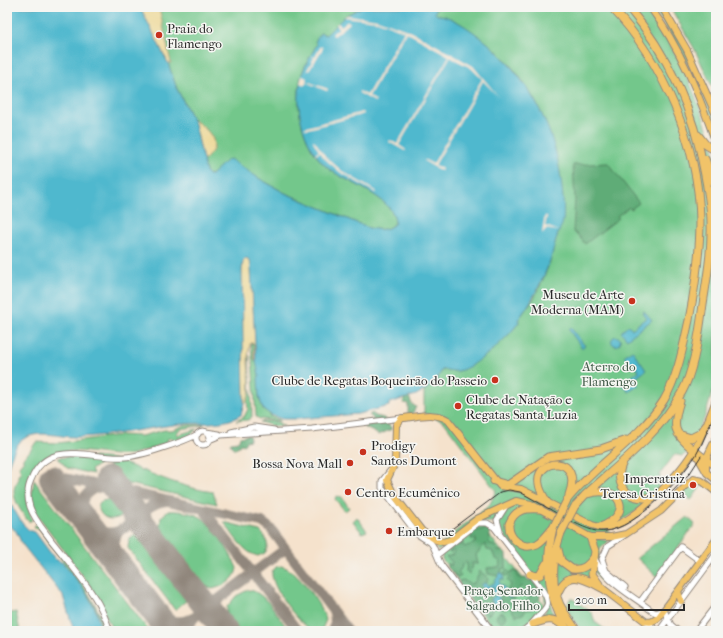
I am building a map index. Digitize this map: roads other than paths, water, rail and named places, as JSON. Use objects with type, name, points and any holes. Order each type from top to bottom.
[{"type":"highway","points":[[567,499],[585,480],[652,418],[664,400],[677,370],[693,298],[698,251],[699,207],[690,150],[671,96],[644,47],[611,7]]},
{"type":"highway","points":[[628,7],[646,29],[666,60],[681,92],[716,189]]},
{"type":"highway","points":[[696,132],[706,145],[716,151]]},
{"type":"highway","points":[[694,450],[684,442],[678,433],[674,421],[689,377],[702,318],[710,243],[710,208],[700,146]]},
{"type":"highway","points":[[577,631],[561,606],[557,595],[554,569],[557,544],[561,533],[575,506],[585,494],[625,459],[662,422],[683,392]]},
{"type":"highway","points":[[678,433],[691,438],[701,433],[705,427]]},
{"type":"highway","points":[[494,481],[508,485],[548,457],[601,450],[633,436]]},
{"type":"highway","points":[[625,459],[620,473],[625,490],[631,495],[640,498],[656,496]]},
{"type":"highway","points":[[548,504],[540,489],[539,480],[542,470],[552,464],[566,467],[572,474],[572,485],[553,528],[548,558],[548,580],[558,615],[568,631]]},
{"type":"highway","points":[[585,494],[604,490],[614,494],[619,501],[620,511],[616,518],[609,524],[600,527]]},
{"type":"highway","points":[[540,509],[524,509],[515,514],[509,524],[509,531],[512,537],[520,544],[532,546],[540,542],[553,528]]},
{"type":"highway","points":[[590,537],[595,548],[592,574],[602,588]]},
{"type":"highway","points":[[557,544],[561,561],[572,569],[584,568],[589,565],[594,557]]},
{"type":"highway","points":[[530,574],[535,576],[540,575],[548,558]]},
{"type":"highway","points":[[557,595],[563,583],[573,577],[583,578],[602,588]]},
{"type":"highway","points":[[533,624],[544,620],[553,620],[561,624],[568,631]]},
{"type":"main road","points":[[650,7],[668,34],[692,78],[716,143]]},
{"type":"main road","points":[[662,7],[687,50],[716,116]]},
{"type":"main road","points":[[716,400],[694,450],[656,496],[622,523],[614,526],[600,527],[588,524],[521,489],[501,487],[494,481],[448,420],[443,416],[435,415],[402,418],[396,425],[393,468],[388,477],[388,484],[422,531],[439,541],[447,541],[474,521],[497,511],[508,503],[520,501],[540,509],[590,537],[611,537],[626,534],[661,511],[693,480],[702,481],[716,492]]},
{"type":"main road","points":[[707,473],[706,459],[716,438]]},
{"type":"main road","points":[[694,450],[716,466]]},
{"type":"main road","points":[[694,450],[707,473],[716,480]]},
{"type":"main road","points":[[602,588],[645,621],[654,621],[664,610],[716,540]]},
{"type":"main road","points":[[678,591],[681,601]]},
{"type":"street","points":[[186,440],[206,444],[209,440],[221,435],[279,431],[402,418]]},
{"type":"street","points":[[390,419],[396,425]]},
{"type":"street","points":[[110,631],[96,599],[35,518],[28,500],[30,481],[39,466],[47,459],[59,455],[76,453],[126,457],[186,440],[201,432],[217,434],[254,427],[279,431]]},
{"type":"street","points":[[206,432],[209,436],[209,440]]},
{"type":"street","points":[[198,434],[196,440],[199,443]]},
{"type":"street","points":[[393,468],[383,480],[382,488],[417,534],[431,543]]},
{"type":"street","points":[[501,534],[497,520],[508,503]]},
{"type":"street","points":[[437,555],[480,523],[490,524],[501,534],[544,592],[547,600],[546,610],[533,624],[523,631]]},
{"type":"street","points":[[422,531],[431,543],[439,561],[492,631]]},
{"type":"street","points":[[626,534],[606,548],[603,554],[602,564],[608,574],[640,601]]},
{"type":"street","points":[[640,601],[681,547],[700,561]]},
{"type":"street","points":[[439,561],[443,550]]},
{"type":"street","points":[[645,621],[658,631],[716,554]]},
{"type":"street","points":[[594,557],[598,567],[606,577],[656,613],[664,610],[667,620],[678,631]]},
{"type":"street","points":[[696,631],[716,605]]},
{"type":"street","points":[[711,631],[716,625]]},
{"type":"water","points":[[7,7],[140,7],[168,63],[177,89],[195,124],[205,169],[208,175],[211,175],[230,159],[260,179],[285,193],[369,228],[380,229],[386,229],[395,223],[393,214],[388,206],[379,198],[329,169],[321,161],[308,141],[299,107],[300,83],[304,68],[317,44],[315,42],[320,33],[326,35],[345,16],[362,7],[433,7],[436,9],[435,13],[437,15],[450,18],[465,26],[491,46],[519,76],[540,110],[548,128],[555,148],[559,167],[564,206],[562,225],[541,283],[518,320],[519,322],[508,336],[482,358],[465,369],[458,371],[442,370],[436,381],[416,395],[389,403],[389,406],[358,414],[282,419],[271,415],[263,409],[259,397],[259,376],[256,361],[251,270],[250,260],[246,258],[243,261],[242,270],[244,404],[241,415],[227,421],[181,424],[104,435],[71,437],[42,434],[29,436],[22,440],[17,446],[7,470]]},
{"type":"water","points":[[644,311],[652,320],[627,339],[621,332],[629,325],[632,329],[646,318],[642,312]]},
{"type":"water","points":[[571,328],[585,346],[582,348],[569,330]]},
{"type":"water","points":[[614,337],[618,337],[620,341],[618,345],[614,345],[612,343],[612,339]]},
{"type":"water","points":[[632,350],[646,370],[635,379],[639,385],[629,392],[622,384],[639,371],[633,363],[631,365],[624,356]]},
{"type":"water","points":[[7,498],[22,523],[29,530],[35,532],[55,559],[63,563],[85,591],[96,611],[101,631],[74,631],[63,596],[22,544],[16,531],[7,524]]},
{"type":"water","points":[[501,572],[504,576],[503,581],[501,578],[499,584],[503,586],[511,597],[509,598],[507,594],[502,592],[500,586],[496,587],[500,591],[498,595],[500,609],[492,602],[491,599],[495,596],[492,590],[495,590],[493,589],[494,586],[485,590],[481,585],[485,583],[488,586],[494,583]]},
{"type":"tram line","points":[[445,534],[501,492],[509,490],[520,492],[568,520],[588,529],[596,531],[609,531],[624,525],[652,505],[678,479],[699,450],[716,411]]},
{"type":"tram line","points":[[672,492],[690,473],[701,456]]},
{"type":"place","name":"Praia do Flamengo","points":[[159,35]]},
{"type":"place","name":"Museu de Arte Moderna (MAM)","points":[[632,301]]},
{"type":"place","name":"Clube de Regatas Boqueirão do Passeio","points":[[495,380]]},
{"type":"place","name":"Clube de Natação e Regatas Santa Luzia","points":[[458,406]]},
{"type":"place","name":"Prodigy Santos Dumont","points":[[363,452]]},
{"type":"place","name":"Bossa Nova Mall","points":[[350,463]]},
{"type":"place","name":"Imperatriz Teresa Cristina","points":[[693,485]]},
{"type":"place","name":"Centro Ecumênico","points":[[348,492]]},
{"type":"place","name":"Embarque","points":[[389,531]]},
{"type":"park label","name":"Aterro do Flamengo","points":[[609,374]]},
{"type":"park label","name":"Praça Senador Salgado Filho","points":[[503,598]]}]
